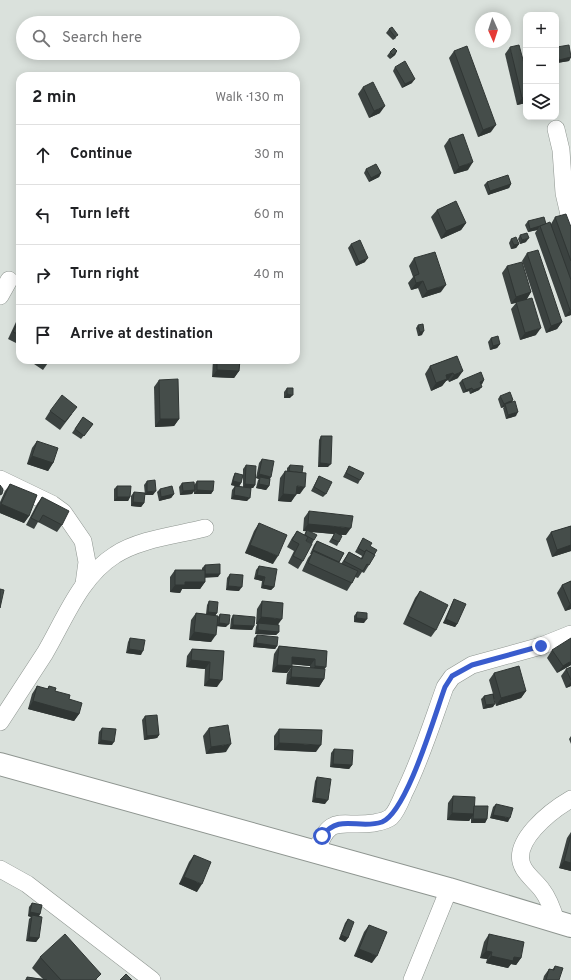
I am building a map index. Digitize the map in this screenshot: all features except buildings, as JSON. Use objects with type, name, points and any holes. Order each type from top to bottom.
[{"type":"main road","points":[[0,764],[449,889],[564,923]]},
{"type":"street","points":[[556,129],[561,150],[564,193],[571,223]]},
{"type":"street","points":[[0,296],[9,280]]},
{"type":"street","points":[[0,479],[52,504],[63,512],[83,541],[87,562],[84,584]]},
{"type":"street","points":[[0,722],[45,653],[84,584],[96,570],[115,554],[131,546],[205,528]]},
{"type":"street","points":[[316,852],[322,836],[335,824],[364,825],[381,822],[391,816],[415,772],[445,687],[452,676],[472,665],[541,646],[571,634]]},
{"type":"street","points":[[564,923],[544,892],[524,869],[522,855],[533,829],[542,818],[571,799]]},
{"type":"street","points":[[0,869],[27,884],[152,980]]},
{"type":"street","points":[[412,980],[449,889]]},
{"type":"route","points":[[322,836],[335,824],[364,825],[381,822],[391,816],[399,804],[415,772],[445,687],[452,676],[460,670],[472,665],[541,646]]}]
